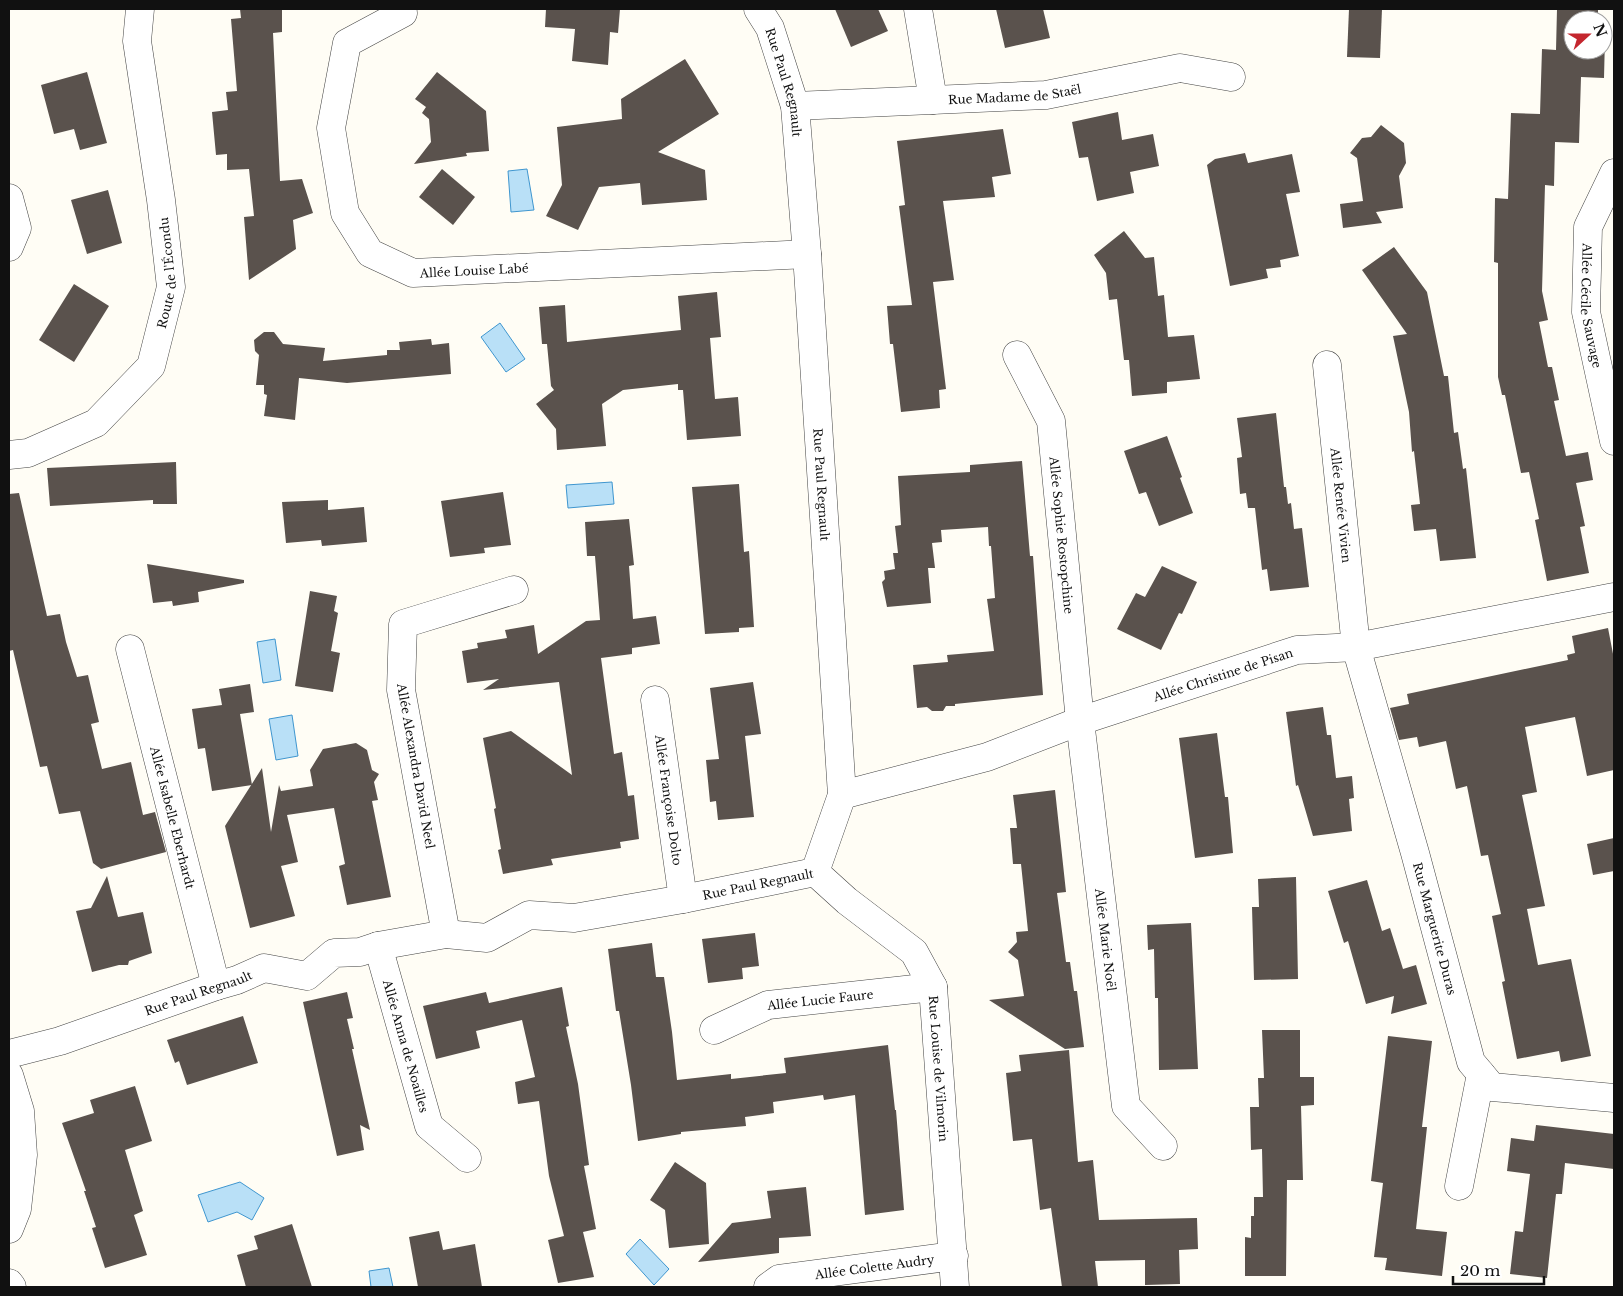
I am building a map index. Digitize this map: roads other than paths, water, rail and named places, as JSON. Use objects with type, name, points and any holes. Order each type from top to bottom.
[{"type":"street","name":"Route de l'Écondu","points":[[9,455],[28,453],[96,423],[151,366],[171,287],[161,200],[137,41],[140,9]]},
{"type":"street","name":"Rue Paul Regnault","points":[[9,1054],[60,1041],[237,980],[264,968],[306,976],[334,953],[360,952],[378,946],[446,934],[487,938],[528,915],[574,918],[683,899],[815,872],[842,795],[807,254],[795,106],[770,28],[758,9]]},
{"type":"street","points":[[918,9],[933,100]]},
{"type":"street","name":"Allée Louise Labé","points":[[403,14],[347,43],[331,128],[345,213],[370,253],[413,273],[807,254]]},
{"type":"street","name":"Rue Madame de Staël","points":[[795,106],[1046,95],[1180,68],[1231,77]]},
{"type":"street","name":"Allée Cécile Sauvage","points":[[1614,172],[1588,227],[1586,312],[1614,441]]},
{"type":"street","points":[[9,198],[17,228],[9,247]]},
{"type":"street","name":"Allée Sophie Rostopchine","points":[[1017,355],[1051,421],[1080,722]]},
{"type":"street","name":"Allée Renée Vivien","points":[[1327,365],[1356,647]]},
{"type":"street","name":"Allée Alexandra David Neel","points":[[446,934],[401,690],[403,624],[514,590]]},
{"type":"street","name":"Allée Christine de Pisan","points":[[842,795],[987,757],[1080,722],[1297,650],[1356,647],[1614,597]]},
{"type":"street","name":"Rue Marguerite Duras","points":[[1356,647],[1415,853],[1471,1062],[1492,1087],[1614,1098]]},
{"type":"street","name":"Allée Isabelle Eberhardt","points":[[130,649],[216,986]]},
{"type":"street","name":"Allée Françoise Dolto","points":[[655,700],[683,899]]},
{"type":"street","name":"Allée Marie Noël","points":[[1080,722],[1126,1106],[1163,1146]]},
{"type":"street","name":"Rue Louise de Vilmorin","points":[[815,872],[847,901],[914,952],[933,987],[956,1287]]},
{"type":"street","name":"Allée Anna de Noailles","points":[[378,946],[429,1126],[467,1158]]},
{"type":"street","name":"Allée Lucie Faure","points":[[714,1030],[768,1005],[933,987]]},
{"type":"street","points":[[1459,1186],[1481,1074]]},
{"type":"street","points":[[9,1075],[20,1111],[23,1155],[17,1209],[9,1229]]},
{"type":"street","name":"Allée Colette Audry","points":[[768,1287],[778,1279],[954,1256]]},
{"type":"street","points":[[9,1283],[12,1287]]},
{"type":"water","points":[[527,169],[534,210],[511,212],[508,171]]},
{"type":"water","points":[[500,323],[525,359],[506,372],[481,337]]},
{"type":"water","points":[[612,482],[614,504],[568,508],[566,485]]},
{"type":"water","points":[[275,639],[281,680],[263,683],[257,642]]},
{"type":"water","points":[[292,715],[298,756],[276,760],[269,719]]},
{"type":"water","points":[[240,1182],[264,1198],[252,1220],[237,1212],[208,1222],[198,1195]]},
{"type":"water","points":[[640,1239],[669,1269],[654,1285],[626,1254]]},
{"type":"water","points":[[389,1268],[393,1287],[371,1287],[369,1271]]}]
